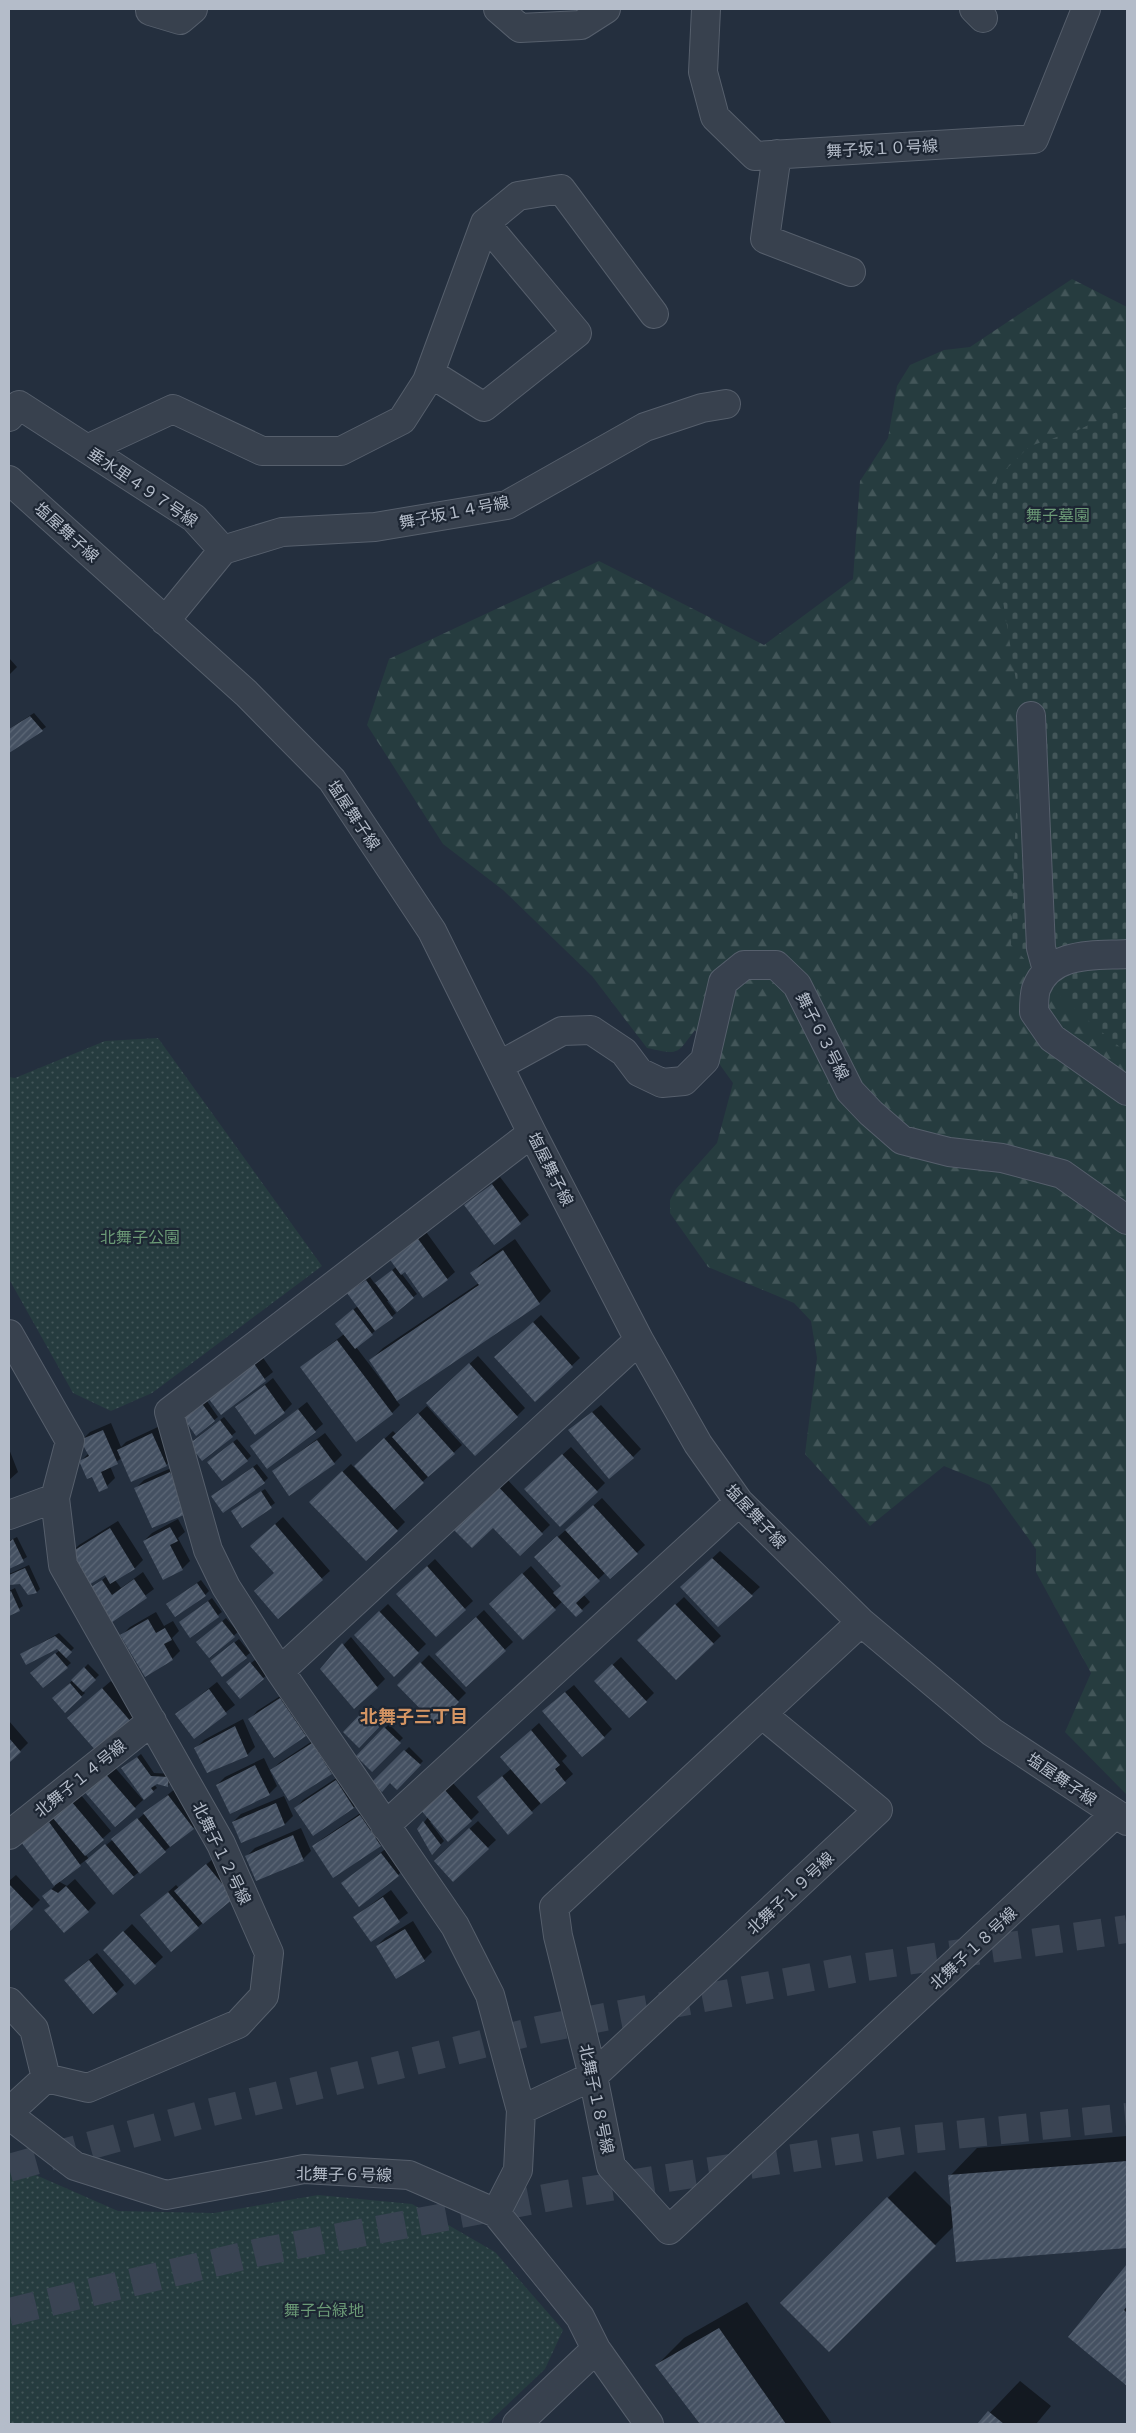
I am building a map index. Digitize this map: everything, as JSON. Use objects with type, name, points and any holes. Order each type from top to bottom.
[{"type":"street","points":[[150,9],[150,11],[180,20],[193,9]]},
{"type":"street","points":[[498,9],[520,28],[581,26],[606,9]]},
{"type":"street","name":"舞子坂１０号線","points":[[706,9],[703,72],[715,118],[755,156],[1034,138],[1086,9]]},
{"type":"street","points":[[777,154],[765,239],[851,272]]},
{"type":"street","points":[[87,449],[173,408],[262,451],[341,451],[402,420],[430,373],[484,224],[518,196],[561,188],[654,314]]},
{"type":"street","points":[[430,373],[484,407],[577,333],[484,224]]},
{"type":"street","name":"舞子坂１４号線","points":[[223,550],[282,532],[374,527],[507,505],[645,427],[702,408],[726,404]]},
{"type":"street","name":"垂水里４９７号線","points":[[9,417],[19,405],[194,518],[223,550]]},
{"type":"street","name":"塩屋舞子線","points":[[9,480],[246,693],[332,780],[432,931],[500,1065],[532,1134],[639,1340],[698,1444],[739,1502],[861,1622],[992,1732],[1121,1818]]},
{"type":"street","points":[[165,621],[223,550]]},
{"type":"street","points":[[1031,716],[1041,948],[1047,970]]},
{"type":"street","points":[[1127,954],[1069,958],[1047,970],[1036,990],[1034,1012],[1052,1038],[1127,1091]]},
{"type":"street","name":"舞子６３号線","points":[[500,1065],[562,1031],[591,1030],[624,1052],[639,1072],[662,1083],[684,1081],[705,1060],[723,982],[744,965],[776,965],[797,986],[850,1091],[871,1113],[902,1140],[949,1152],[1002,1158],[1062,1174],[1127,1218]]},
{"type":"street","points":[[496,2213],[518,2170],[521,2110],[490,1995],[455,1926],[280,1671],[226,1587],[208,1550],[169,1412],[532,1134]]},
{"type":"street","points":[[9,1334],[70,1442],[55,1498],[9,1515]]},
{"type":"street","points":[[280,1671],[639,1340]]},
{"type":"street","name":"北舞子１２号線","points":[[46,2078],[88,2088],[238,2024],[264,1996],[269,1953],[221,1844],[63,1565],[55,1498]]},
{"type":"street","points":[[385,1826],[739,1502]]},
{"type":"street","name":"北舞子１８号線","points":[[861,1622],[554,1907],[558,1936],[594,2076],[612,2166],[669,2230],[1121,1818]]},
{"type":"street","name":"北舞子１９号線","points":[[594,2076],[878,1810],[763,1715]]},
{"type":"street","name":"北舞子１４号線","points":[[9,1835],[152,1721]]},
{"type":"street","points":[[9,2002],[34,2029],[46,2078],[9,2114]]},
{"type":"street","points":[[521,2110],[594,2076]]},
{"type":"street","name":"北舞子６号線","points":[[9,2114],[75,2166],[166,2195],[304,2170],[409,2175],[496,2213],[580,2317],[596,2349],[649,2424]]},
{"type":"street","points":[[517,2424],[596,2349]]},
{"type":"green space","points":[[1072,279],[1127,307],[1127,1795],[1065,1732],[1091,1673],[1036,1572],[1036,1549],[990,1485],[944,1466],[870,1526],[805,1454],[817,1358],[811,1321],[794,1303],[708,1267],[670,1213],[670,1200],[676,1189],[717,1143],[733,1083],[695,1030],[680,1049],[676,1051],[666,1052],[647,1048],[592,976],[503,890],[443,844],[367,725],[389,659],[599,561],[764,645],[853,579],[860,481],[888,438],[897,386],[910,365],[944,350],[970,347]]},
{"type":"green space","name":"舞子墓園","points":[[1127,407],[1127,1053],[1065,1001],[1011,945],[1020,705],[988,510],[998,477],[1030,446],[1078,430]]},
{"type":"green space","name":"北舞子公園","points":[[158,1038],[322,1266],[152,1393],[111,1411],[73,1393],[9,1279],[9,1077],[15,1078],[105,1041]]},
{"type":"green space","name":"舞子台緑地","points":[[9,2151],[29,2172],[118,2211],[214,2213],[318,2195],[412,2204],[495,2252],[563,2330],[545,2369],[487,2424],[9,2424]]},
{"type":"building","points":[[30,716],[43,731],[9,753],[9,729]]},
{"type":"building","points":[[492,1184],[521,1224],[494,1245],[464,1205]]},
{"type":"building","points":[[416,1236],[448,1280],[423,1298],[405,1272],[401,1275],[388,1257]]},
{"type":"building","points":[[503,1250],[540,1304],[397,1401],[369,1360],[479,1285],[470,1273]]},
{"type":"building","points":[[392,1270],[414,1298],[397,1312],[375,1283]]},
{"type":"building","points":[[366,1280],[393,1318],[375,1331],[347,1293]]},
{"type":"building","points":[[353,1309],[373,1335],[355,1349],[335,1324]]},
{"type":"building","points":[[533,1322],[573,1367],[535,1402],[494,1357]]},
{"type":"building","points":[[337,1340],[393,1414],[356,1442],[300,1367]]},
{"type":"building","points":[[251,1359],[266,1381],[221,1415],[205,1394]]},
{"type":"building","points":[[469,1363],[518,1417],[475,1456],[426,1403]]},
{"type":"building","points":[[265,1385],[285,1413],[255,1435],[235,1407]]},
{"type":"building","points":[[197,1397],[215,1421],[196,1436],[182,1416]]},
{"type":"building","points":[[298,1409],[316,1432],[267,1469],[250,1446]]},
{"type":"building","points":[[592,1412],[634,1458],[609,1479],[568,1430]]},
{"type":"building","points":[[418,1413],[455,1454],[428,1477],[392,1437]]},
{"type":"building","points":[[220,1420],[233,1437],[202,1461],[189,1444]]},
{"type":"building","points":[[103,1430],[118,1464],[101,1472],[108,1488],[99,1492],[92,1477],[87,1479],[79,1461],[89,1456],[80,1440]]},
{"type":"building","points":[[152,1433],[167,1466],[131,1482],[117,1450]]},
{"type":"building","points":[[384,1438],[424,1483],[394,1510],[354,1466]]},
{"type":"building","points":[[317,1440],[335,1464],[289,1496],[272,1471]]},
{"type":"building","points":[[233,1442],[248,1461],[222,1481],[207,1462]]},
{"type":"building","points":[[562,1454],[598,1492],[560,1527],[524,1489]]},
{"type":"building","points":[[253,1467],[265,1483],[223,1513],[211,1496]]},
{"type":"building","points":[[342,1471],[398,1531],[366,1561],[309,1502]]},
{"type":"building","points":[[170,1472],[189,1513],[152,1528],[134,1488]]},
{"type":"building","points":[[494,1482],[543,1534],[520,1556],[493,1528],[472,1548],[453,1529]]},
{"type":"building","points":[[261,1491],[272,1508],[242,1528],[231,1511]]},
{"type":"building","points":[[593,1505],[638,1554],[610,1579],[565,1530]]},
{"type":"building","points":[[275,1524],[323,1580],[278,1619],[254,1591],[274,1573],[250,1546]]},
{"type":"building","points":[[170,1527],[178,1541],[170,1545],[183,1570],[163,1580],[143,1541]]},
{"type":"building","points":[[110,1528],[135,1569],[110,1584],[105,1575],[89,1585],[70,1553]]},
{"type":"building","points":[[557,1536],[600,1581],[576,1603],[583,1611],[576,1617],[553,1593],[561,1586],[534,1557]]},
{"type":"building","points":[[13,1539],[24,1562],[9,1569],[9,1542]]},
{"type":"building","points":[[712,1558],[753,1596],[718,1627],[680,1587]]},
{"type":"building","points":[[427,1566],[466,1610],[436,1637],[396,1594]]},
{"type":"building","points":[[25,1568],[37,1593],[28,1595],[20,1584],[9,1585],[9,1575]]},
{"type":"building","points":[[522,1573],[556,1610],[523,1640],[489,1604]]},
{"type":"building","points":[[134,1579],[147,1598],[111,1623],[88,1589],[102,1580],[112,1595]]},
{"type":"building","points":[[197,1583],[206,1596],[175,1617],[166,1604]]},
{"type":"building","points":[[11,1591],[20,1611],[9,1616],[9,1592]]},
{"type":"building","points":[[208,1601],[219,1617],[190,1638],[179,1622]]},
{"type":"building","points":[[675,1604],[714,1644],[676,1680],[637,1640]]},
{"type":"building","points":[[379,1611],[419,1653],[394,1677],[354,1635]]},
{"type":"building","points":[[476,1617],[506,1651],[466,1687],[435,1654]]},
{"type":"building","points":[[148,1619],[156,1633],[165,1628],[172,1640],[164,1644],[173,1660],[145,1677],[120,1635]]},
{"type":"building","points":[[222,1621],[235,1637],[209,1658],[196,1642]]},
{"type":"building","points":[[55,1636],[72,1652],[66,1658],[57,1649],[26,1665],[20,1654]]},
{"type":"building","points":[[234,1642],[247,1658],[222,1677],[210,1661]]},
{"type":"building","points":[[342,1643],[378,1688],[354,1709],[320,1669]]},
{"type":"building","points":[[55,1653],[68,1668],[43,1688],[30,1673]]},
{"type":"building","points":[[250,1662],[264,1679],[240,1699],[226,1682]]},
{"type":"building","points":[[420,1662],[459,1702],[436,1725],[397,1685]]},
{"type":"building","points":[[612,1664],[647,1702],[629,1718],[594,1681]]},
{"type":"building","points":[[84,1667],[96,1680],[83,1692],[71,1680]]},
{"type":"building","points":[[70,1683],[82,1697],[65,1713],[52,1698]]},
{"type":"building","points":[[102,1688],[132,1723],[97,1752],[67,1718]]},
{"type":"building","points":[[209,1689],[227,1714],[194,1739],[175,1714]]},
{"type":"building","points":[[565,1692],[605,1738],[582,1757],[542,1711]]},
{"type":"building","points":[[280,1698],[306,1736],[274,1758],[248,1719]]},
{"type":"building","points":[[367,1707],[383,1723],[359,1748],[343,1732]]},
{"type":"building","points":[[235,1726],[248,1756],[207,1773],[194,1748]]},
{"type":"building","points":[[384,1727],[401,1743],[372,1772],[356,1756]]},
{"type":"building","points":[[531,1730],[560,1765],[555,1769],[566,1783],[541,1804],[500,1757]]},
{"type":"building","points":[[9,1738],[21,1752],[9,1763]]},
{"type":"building","points":[[312,1743],[332,1774],[289,1801],[270,1770]]},
{"type":"building","points":[[404,1750],[421,1765],[397,1790],[390,1783],[382,1792],[372,1782]]},
{"type":"building","points":[[137,1757],[151,1776],[169,1777],[168,1787],[157,1784],[151,1788],[154,1792],[144,1800],[121,1768]]},
{"type":"building","points":[[255,1765],[270,1795],[230,1814],[216,1785]]},
{"type":"building","points":[[103,1771],[136,1809],[115,1827],[82,1789]]},
{"type":"building","points":[[502,1776],[533,1813],[508,1835],[477,1797]]},
{"type":"building","points":[[336,1780],[354,1808],[313,1836],[294,1808]]},
{"type":"building","points":[[444,1789],[472,1821],[448,1842],[420,1809]]},
{"type":"building","points":[[168,1795],[194,1829],[170,1847],[143,1813]]},
{"type":"building","points":[[71,1801],[104,1840],[85,1856],[52,1817]]},
{"type":"building","points":[[276,1803],[285,1825],[241,1843],[232,1822]]},
{"type":"building","points":[[360,1815],[381,1846],[333,1878],[312,1846]]},
{"type":"building","points":[[137,1818],[166,1852],[140,1874],[111,1839]]},
{"type":"building","points":[[423,1821],[441,1845],[432,1855],[417,1829]]},
{"type":"building","points":[[49,1822],[81,1866],[54,1886],[21,1842]]},
{"type":"building","points":[[469,1828],[489,1849],[453,1882],[434,1861]]},
{"type":"building","points":[[293,1835],[304,1861],[256,1881],[245,1856]]},
{"type":"building","points":[[105,1844],[134,1877],[113,1895],[85,1861]]},
{"type":"building","points":[[381,1853],[399,1876],[359,1907],[341,1883]]},
{"type":"building","points":[[206,1864],[234,1898],[203,1924],[174,1891]]},
{"type":"building","points":[[9,1884],[33,1909],[9,1932]]},
{"type":"building","points":[[66,1886],[89,1912],[64,1933],[44,1910],[50,1906],[42,1896],[51,1889],[58,1893]]},
{"type":"building","points":[[168,1892],[199,1928],[171,1952],[140,1915]]},
{"type":"building","points":[[383,1897],[400,1922],[371,1942],[353,1917]]},
{"type":"building","points":[[405,1929],[425,1961],[396,1979],[376,1946]]},
{"type":"building","points":[[123,1931],[156,1966],[135,1985],[103,1950]]},
{"type":"building","points":[[89,1960],[117,1994],[93,2014],[64,1980]]},
{"type":"building","points":[[1127,2161],[1127,2248],[956,2262],[948,2175]]},
{"type":"building","points":[[887,2197],[936,2246],[829,2352],[780,2303]]},
{"type":"building","points":[[1127,2264],[1127,2306],[1124,2310],[1127,2313],[1127,2386],[1068,2337]]},
{"type":"building","points":[[719,2328],[786,2424],[700,2424],[655,2365]]},
{"type":"building","points":[[988,2411],[1004,2424],[977,2424]]},
{"type":"tunnel","points":[[9,2168],[204,2114],[538,2030],[859,1968],[1127,1929]]},
{"type":"tunnel","points":[[9,2312],[260,2252],[566,2194],[907,2140],[1127,2117]]},
{"type":"district","name":"北舞子三丁目","points":[[414,1717]]}]
